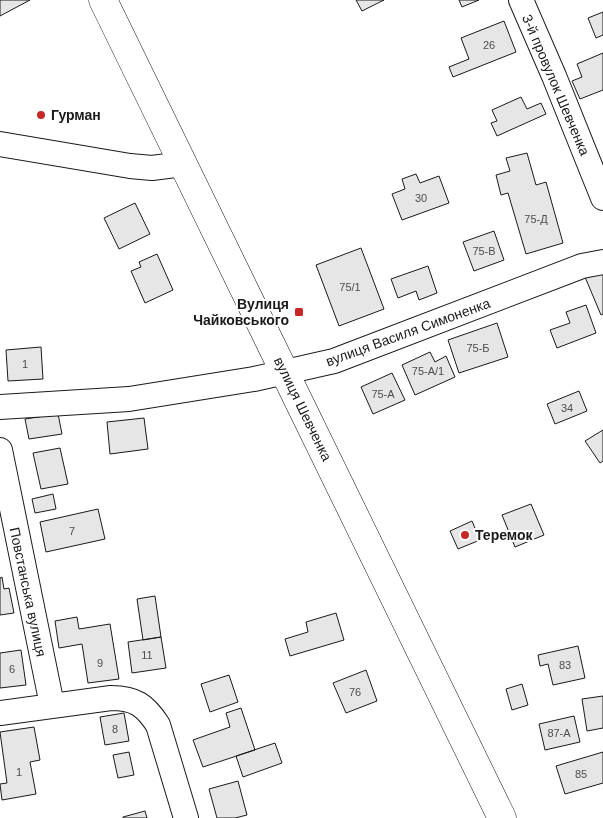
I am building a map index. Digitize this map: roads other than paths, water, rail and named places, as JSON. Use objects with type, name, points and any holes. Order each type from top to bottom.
[{"type":"main road","name":"вулиця Шевченка","points":[[103,0],[502,818]]},
{"type":"street","name":"3-й провулок Шевченка","points":[[521,0],[603,198]]},
{"type":"street","points":[[0,144],[130,166],[152,168],[183,164]]},
{"type":"street","name":"вулиця Василя Симоненка","points":[[0,407],[129,399],[220,385],[334,361],[582,266],[603,262]]},
{"type":"street","name":"Повстанська вулиця","points":[[0,450],[52,705]]},
{"type":"street","points":[[0,713],[111,698],[127,698],[140,704],[151,713],[158,725],[186,818]]},
{"type":"place","name":"Гурман","points":[[41,115]]},
{"type":"place","name":"Вулиця Чайковського","points":[[299,312]]},
{"type":"place","name":"Теремок","points":[[465,535]]}]
